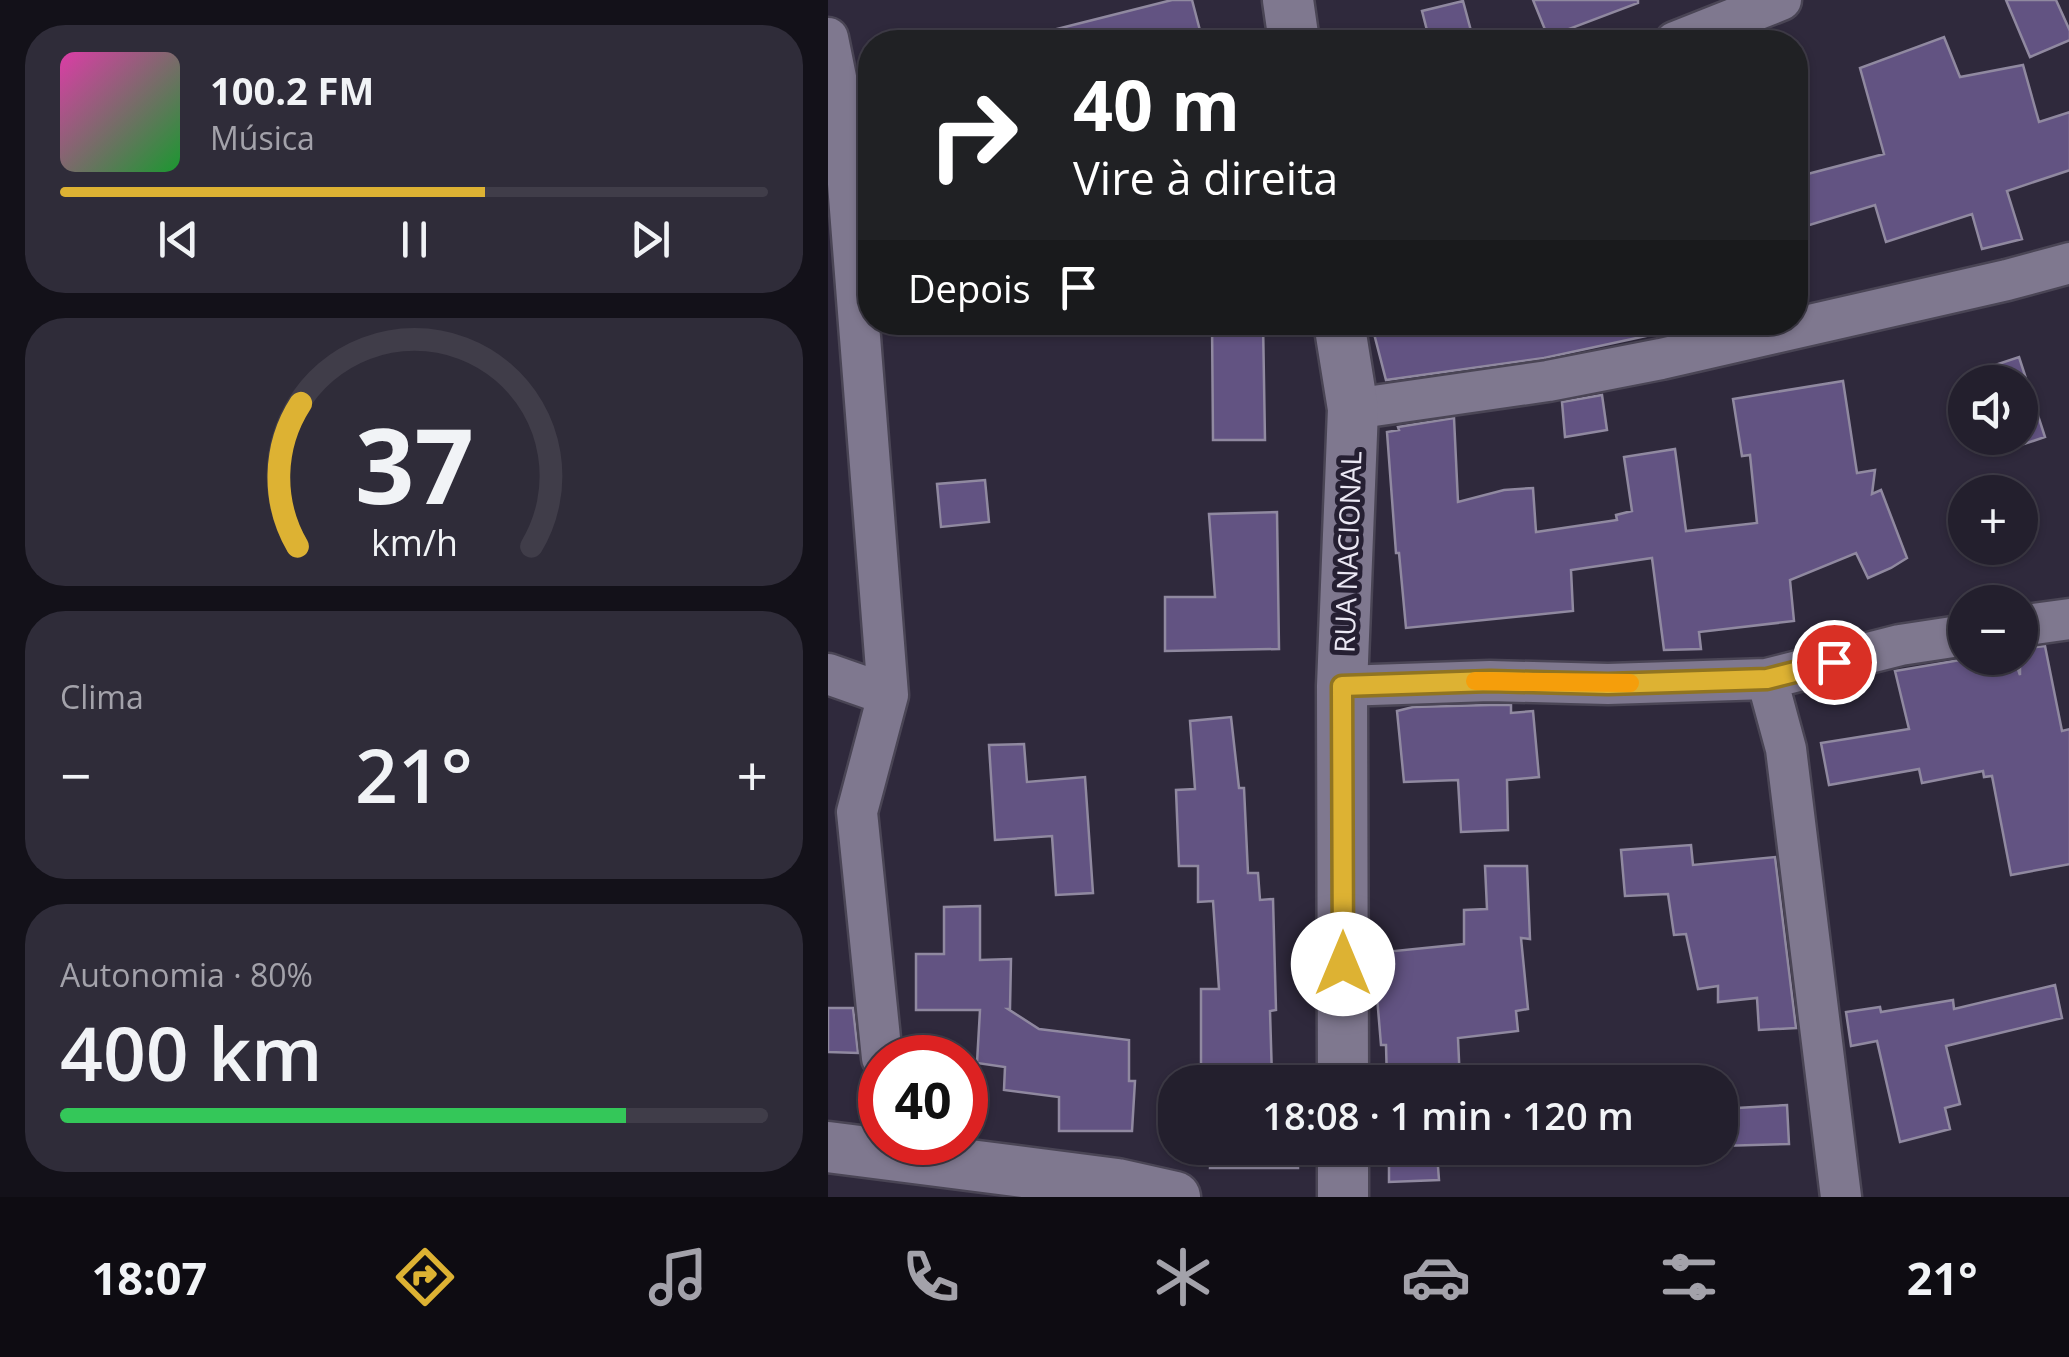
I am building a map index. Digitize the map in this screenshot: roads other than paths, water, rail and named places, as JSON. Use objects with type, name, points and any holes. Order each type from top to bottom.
[{"type":"street","points":[[1288,0],[1292,30]]},
{"type":"street","points":[[1705,30],[1781,0]]},
{"type":"street","points":[[828,38],[842,107],[858,312]]},
{"type":"street","points":[[1808,325],[2070,263]]},
{"type":"street","points":[[860,335],[888,695],[857,812],[880,1035]]},
{"type":"street","name":"RUA NACIONAL","points":[[1341,335],[1353,409],[1342,686],[1343,1065]]},
{"type":"street","points":[[1353,409],[1548,381],[1766,335]]},
{"type":"street","points":[[2038,623],[2070,619]]},
{"type":"street","points":[[1342,686],[1767,679],[1900,645],[1948,638]]},
{"type":"street","points":[[828,674],[888,695]]},
{"type":"street","points":[[1767,679],[1786,749],[1841,1197]]},
{"type":"street","points":[[828,1147],[858,1148]]},
{"type":"street","points":[[988,1164],[1175,1197]]},
{"type":"street","points":[[1343,1165],[1344,1197]]}]
